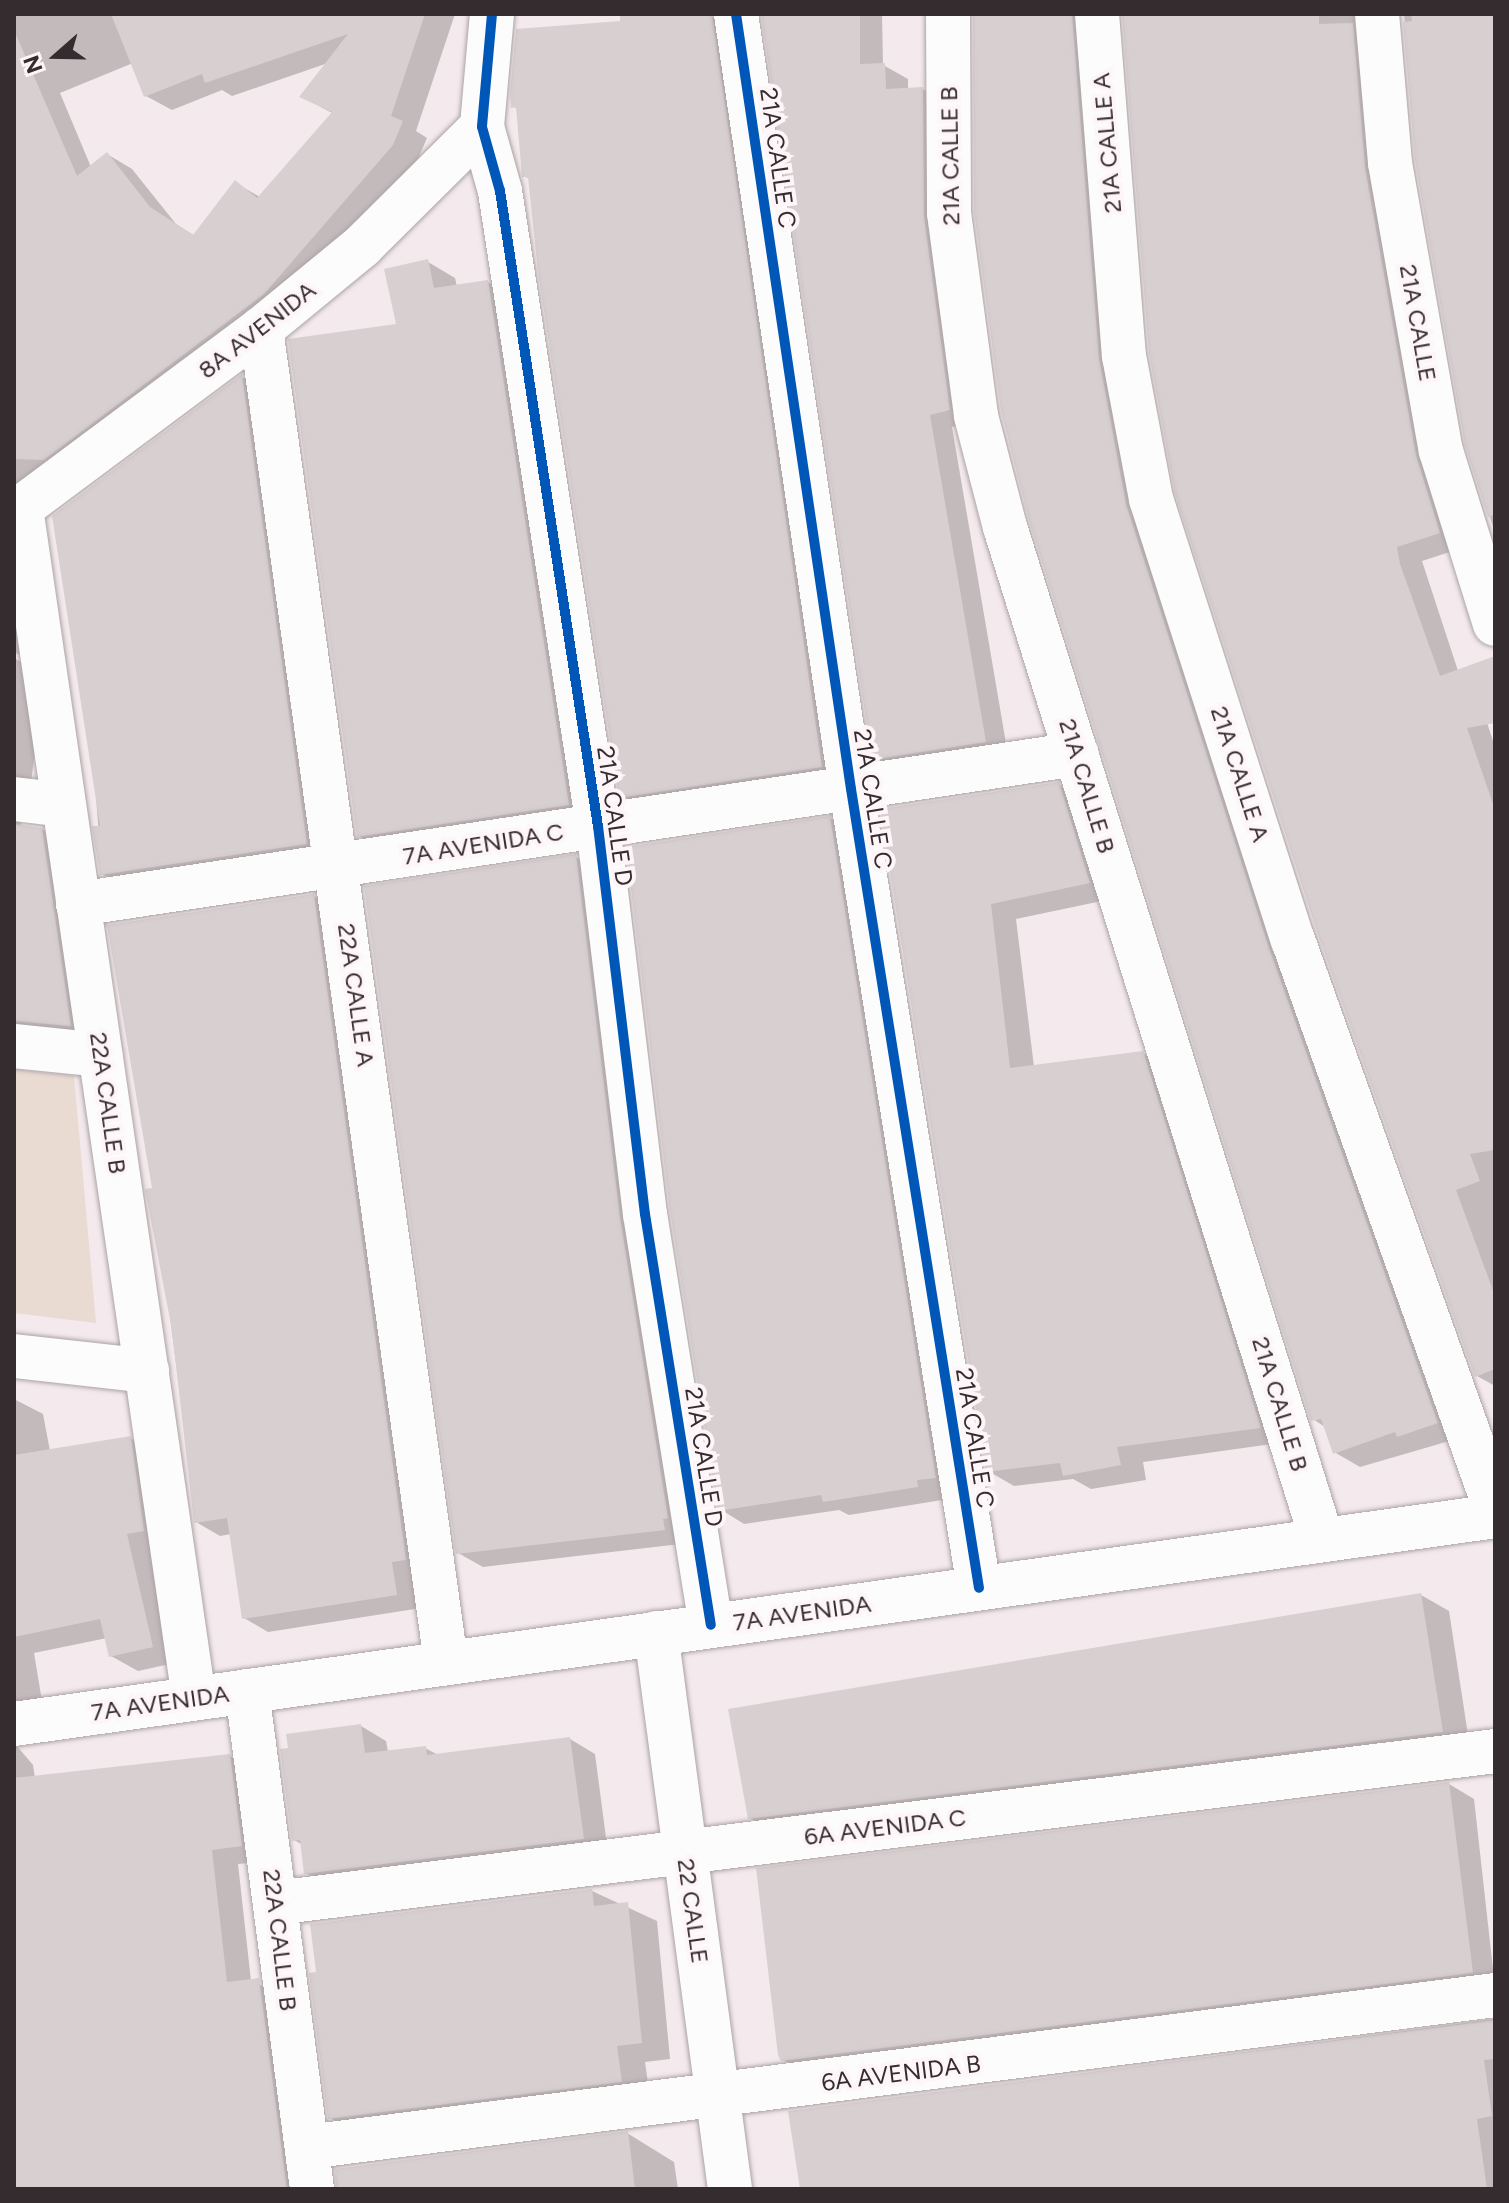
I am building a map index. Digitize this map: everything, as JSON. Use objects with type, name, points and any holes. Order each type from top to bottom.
[{"type":"street","name":"21A CALLE D","points":[[492,14],[482,127],[500,191],[598,826],[645,1214],[711,1625]]},
{"type":"street","name":"21A CALLE C","points":[[736,14],[851,789],[979,1588]]},
{"type":"street","name":"21A CALLE B","points":[[948,14],[949,213],[976,416],[1005,527],[1322,1540]]},
{"type":"street","name":"21A CALLE A","points":[[1097,14],[1124,356],[1151,499],[1293,940],[1495,1508]]},
{"type":"street","name":"21A CALLE","points":[[1377,14],[1390,163],[1441,451],[1495,624]]},
{"type":"street","name":"8A AVENIDA","points":[[18,511],[261,329],[362,246],[482,127]]},
{"type":"street","name":"22A CALLE A","points":[[261,329],[338,866],[446,1663]]},
{"type":"street","name":"22A CALLE B","points":[[18,511],[194,1698]]},
{"type":"street","name":"7A AVENIDA C","points":[[78,904],[1077,754]]},
{"type":"street","points":[[14,799],[64,805]]},
{"type":"street","points":[[14,1046],[101,1055]]},
{"type":"street","points":[[14,1356],[147,1371]]},
{"type":"street","name":"7A AVENIDA","points":[[14,1724],[1495,1516]]},
{"type":"street","name":"22 CALLE","points":[[656,1633],[730,2189]]},
{"type":"street","name":"22A CALLE B","points":[[247,1691],[310,2168]]},
{"type":"street","name":"6A AVENIDA C","points":[[275,1903],[1495,1751]]},
{"type":"street","name":"6A AVENIDA B","points":[[310,2168],[718,2097],[1495,1995]]},
{"type":"shaded area","points":[[14,1069],[74,1076],[96,1323],[14,1313]]},
{"type":"building","points":[[111,14],[425,14],[391,116],[403,121],[393,145],[264,294],[44,460],[14,459],[14,30],[77,176],[107,152],[150,207],[193,235],[235,180],[257,198],[332,112],[299,97],[348,34],[205,83],[202,74],[144,97]]},
{"type":"building","points":[[620,14],[712,14],[822,767],[619,798],[538,272],[528,177],[522,177],[516,107],[511,108],[510,94],[516,29],[620,21]]},
{"type":"building","points":[[761,14],[860,14],[860,64],[885,63],[886,89],[923,87],[924,216],[950,410],[930,415],[986,742],[872,760]]},
{"type":"building","points":[[973,14],[1072,14],[1099,358],[1126,504],[1269,948],[1438,1423],[1397,1437],[1395,1432],[1333,1454],[1321,1419],[1311,1421],[1029,520],[1001,411],[974,211]]},
{"type":"building","points":[[1122,14],[1319,14],[1319,24],[1353,23],[1365,167],[1416,455],[1440,533],[1397,547],[1400,564],[1440,676],[1495,656],[1495,723],[1467,728],[1495,810],[1495,1150],[1470,1154],[1480,1181],[1456,1190],[1495,1296],[1495,1369],[1475,1377],[1317,932],[1175,493],[1149,353]]},
{"type":"building","points":[[1411,14],[1495,14],[1495,515],[1488,517],[1465,445],[1415,160],[1403,22],[1412,21]]},
{"type":"building","points":[[428,259],[434,288],[488,280],[569,805],[357,837],[288,339],[396,324],[384,269]]},
{"type":"building","points":[[242,374],[307,844],[100,875],[92,826],[100,826],[52,516]]},
{"type":"building","points":[[1059,782],[1090,883],[991,904],[1010,1068],[1143,1051],[1261,1428],[1117,1447],[1121,1465],[1063,1476],[1060,1463],[986,1472],[880,809]]},
{"type":"building","points":[[830,816],[936,1478],[917,1480],[918,1487],[823,1502],[821,1495],[718,1511],[670,1211],[626,847]]},
{"type":"building","points":[[14,824],[42,828],[71,1026],[14,1021]]},
{"type":"building","points":[[576,854],[620,1217],[668,1518],[663,1519],[665,1530],[456,1554],[364,886]]},
{"type":"building","points":[[314,894],[406,1560],[392,1562],[397,1595],[242,1619],[227,1518],[194,1523],[172,1330],[145,1189],[152,1188],[107,925]]},
{"type":"building","points":[[131,1436],[144,1531],[127,1534],[153,1647],[109,1657],[100,1619],[14,1637],[14,1455]]},
{"type":"building","points":[[1421,1593],[1443,1732],[748,1819],[728,1709]]},
{"type":"building","points":[[361,1724],[365,1753],[426,1746],[427,1755],[570,1737],[584,1839],[304,1874],[300,1840],[292,1841],[280,1749],[288,1748],[286,1734]]},
{"type":"building","points":[[230,1754],[242,1846],[212,1850],[227,1982],[259,1978],[287,2189],[14,2189],[14,1778]]},
{"type":"building","points":[[1449,1782],[1473,1973],[781,2061],[778,2055],[756,1868]]},
{"type":"building","points":[[592,1889],[594,1906],[628,1902],[642,2043],[617,2046],[622,2082],[328,2119],[309,1973],[316,1972],[310,1924]]},
{"type":"building","points":[[1495,2020],[1495,2059],[1484,2060],[1492,2116],[1477,2119],[1487,2189],[800,2189],[788,2111]]},
{"type":"building","points":[[628,2131],[635,2189],[336,2189],[335,2169]]},
{"type":"cycle path","points":[[492,14],[482,127],[500,191],[598,826],[645,1214],[711,1625]]},
{"type":"cycle path","points":[[736,14],[851,789],[979,1588]]}]
